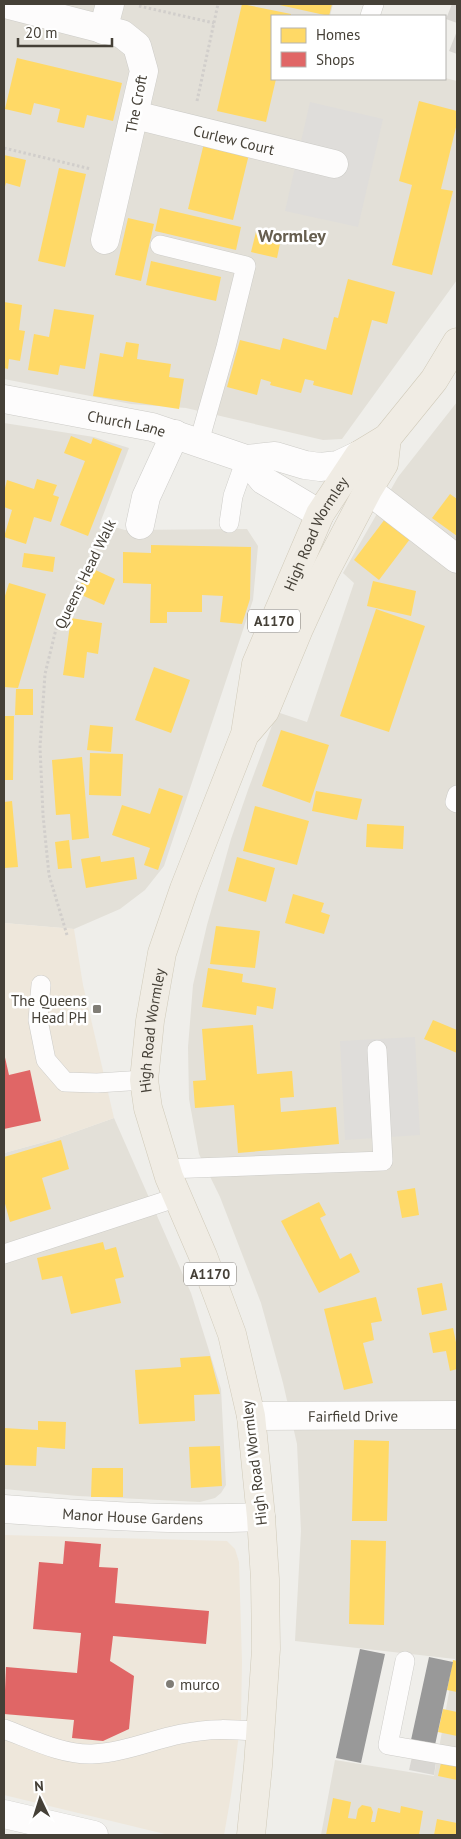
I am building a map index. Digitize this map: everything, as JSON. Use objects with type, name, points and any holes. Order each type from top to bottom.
[{"type":"main road","name":"High Road Wormley","points":[[251,1835],[261,1732],[266,1649],[265,1579],[251,1416],[232,1334],[204,1256],[167,1169],[148,1108],[144,1080],[150,1021],[162,953],[184,889],[245,734],[256,664],[320,514],[359,455],[387,438],[434,380],[457,342]]},
{"type":"main road","name":"High Road Wormley","points":[[245,734],[265,711],[299,629],[368,490],[384,464],[387,438]]},
{"type":"main road","points":[[320,514],[336,513],[368,490]]},
{"type":"street","name":"The Croft","points":[[5,4],[122,34],[137,46],[144,71],[105,240]]},
{"type":"street","points":[[103,30],[110,4]]},
{"type":"street","name":"Curlew Court","points":[[135,115],[334,164]]},
{"type":"street","name":"Church Lane","points":[[4,399],[152,427],[246,459],[275,456],[305,465],[320,467],[338,465],[359,455]]},
{"type":"street","points":[[140,525],[146,497],[187,438]]},
{"type":"street","points":[[246,459],[263,480],[320,514]]},
{"type":"street","points":[[368,490],[457,559]]},
{"type":"street","name":"Fairfield Drive","points":[[251,1416],[457,1416]]},
{"type":"street","name":"Manor House Gardens","points":[[4,1508],[96,1515],[180,1518],[261,1517]]},
{"type":"street","points":[[4,1814],[94,1835]]},
{"type":"lane","points":[[160,245],[246,266],[226,347],[187,438]]},
{"type":"lane","points":[[229,523],[233,496],[246,459]]},
{"type":"lane","points":[[457,795],[455,802],[457,803]]},
{"type":"lane","points":[[41,985],[38,1020],[46,1060],[65,1082],[144,1080]]},
{"type":"lane","points":[[167,1169],[383,1161],[377,1050]]},
{"type":"lane","points":[[4,1254],[178,1197]]},
{"type":"lane","points":[[405,1660],[388,1745],[457,1757]]},
{"type":"lane","points":[[4,1729],[66,1751],[90,1754],[116,1752],[179,1734],[211,1729],[261,1732]]},
{"type":"path","points":[[131,4],[214,23]]},
{"type":"path","points":[[191,128],[218,4]]},
{"type":"path","points":[[4,148],[120,176]]},
{"type":"path","name":"Queens Head Walk","points":[[67,935],[49,875],[43,815],[40,747],[45,674],[56,630],[79,580],[111,524]]},
{"type":"shaded area","points":[[4,4],[333,4],[330,15],[271,15],[271,80],[446,80],[446,78],[457,81],[457,280],[342,439],[323,440],[186,408],[131,404],[4,379]]},
{"type":"shaded area","points":[[310,102],[383,119],[358,227],[285,211]]},
{"type":"shaded area","points":[[457,402],[457,1835],[321,1835],[335,1760],[434,1776],[455,1659],[295,1641],[301,1531],[297,1444],[283,1383],[261,1303],[220,1197],[199,1154],[189,1099],[188,1047],[193,985],[207,925],[231,839],[277,712],[307,722],[354,583],[343,573],[398,477]]},
{"type":"shaded area","points":[[4,423],[94,437],[129,448],[100,523],[125,530],[247,529],[258,546],[253,600],[164,866],[145,890],[120,909],[74,929],[4,923]]},
{"type":"shaded area","points":[[4,923],[74,929],[83,985],[114,1118],[55,1139],[4,1153]]},
{"type":"shaded area","points":[[415,1037],[420,1135],[345,1140],[340,1041]]},
{"type":"shaded area","points":[[114,1118],[191,1293],[221,1389],[226,1485],[215,1498],[200,1502],[78,1496],[4,1489],[4,1153],[55,1139]]},
{"type":"shaded area","points":[[4,1535],[227,1541],[235,1549],[239,1562],[242,1662],[241,1719],[224,1835],[169,1835],[4,1795]]},
{"type":"building: Homes","points":[[242,4],[291,14],[271,15],[271,80],[276,80],[266,122],[217,111]]},
{"type":"building: Homes","points":[[275,4],[332,4],[329,15]]},
{"type":"building: Homes","points":[[17,58],[122,83],[113,121],[87,115],[84,128],[57,122],[60,109],[34,103],[31,115],[5,109]]},
{"type":"building: Homes","points":[[419,101],[457,111],[457,123],[441,189],[453,191],[432,275],[392,265],[412,185],[399,181]]},
{"type":"building: Homes","points":[[205,139],[250,150],[233,220],[188,209]]},
{"type":"building: Homes","points":[[4,155],[26,160],[20,187],[6,183],[4,190]]},
{"type":"building: Homes","points":[[59,168],[86,174],[65,267],[38,261]]},
{"type":"building: Homes","points":[[160,208],[241,227],[236,250],[155,231]]},
{"type":"building: Homes","points":[[128,218],[154,224],[141,281],[115,275]]},
{"type":"building: Homes","points":[[257,228],[282,234],[277,258],[251,252]]},
{"type":"building: Homes","points":[[151,261],[221,277],[216,301],[146,285]]},
{"type":"building: Homes","points":[[348,279],[395,292],[387,324],[372,320],[352,395],[313,385],[314,381],[305,379],[301,393],[270,385],[271,382],[261,379],[257,395],[227,387],[240,340],[280,350],[283,338],[326,350],[334,317],[338,318]]},
{"type":"building: Homes","points":[[4,302],[22,305],[19,330],[25,331],[20,361],[9,359],[8,369],[4,368]]},
{"type":"building: Homes","points":[[54,309],[94,315],[85,369],[60,365],[58,375],[28,370],[34,334],[49,337]]},
{"type":"building: Homes","points":[[126,342],[139,344],[137,359],[171,364],[169,377],[184,379],[179,409],[93,396],[100,353],[123,357]]},
{"type":"building: Homes","points":[[71,436],[91,444],[93,438],[122,449],[88,536],[60,525],[85,461],[64,453]]},
{"type":"building: Homes","points":[[37,479],[57,485],[53,495],[59,497],[51,522],[34,517],[26,544],[4,537],[12,510],[4,507],[4,492],[7,480],[34,489]]},
{"type":"building: Homes","points":[[450,494],[457,499],[457,536],[432,518]]},
{"type":"building: Homes","points":[[385,519],[410,539],[379,580],[354,560]]},
{"type":"building: Homes","points":[[151,545],[251,547],[250,599],[242,624],[220,622],[223,596],[202,595],[202,612],[167,612],[167,623],[150,623],[151,584],[123,583],[123,552],[151,553]]},
{"type":"building: Homes","points":[[24,553],[55,557],[53,572],[22,567]]},
{"type":"building: Homes","points":[[89,567],[115,579],[104,605],[77,593]]},
{"type":"building: Homes","points":[[373,581],[416,591],[411,616],[367,606]]},
{"type":"building: Homes","points":[[9,583],[46,594],[18,688],[4,687],[4,599]]},
{"type":"building: Homes","points":[[376,609],[425,626],[389,732],[340,716]]},
{"type":"building: Homes","points":[[71,618],[102,623],[98,654],[87,652],[84,678],[63,675]]},
{"type":"building: Homes","points":[[154,667],[190,680],[171,733],[135,720]]},
{"type":"building: Homes","points":[[16,689],[33,689],[33,715],[15,715]]},
{"type":"building: Homes","points":[[4,716],[14,716],[13,780],[4,780]]},
{"type":"building: Homes","points":[[90,725],[113,727],[111,752],[87,750]]},
{"type":"building: Homes","points":[[281,730],[329,745],[310,803],[262,786]]},
{"type":"building: Homes","points":[[90,753],[123,754],[121,796],[89,795]]},
{"type":"building: Homes","points":[[82,757],[89,838],[72,840],[70,814],[56,815],[52,760]]},
{"type":"building: Homes","points":[[159,788],[183,796],[158,870],[144,865],[150,848],[112,835],[122,805],[150,814]]},
{"type":"building: Homes","points":[[316,791],[362,799],[357,820],[312,811]]},
{"type":"building: Homes","points":[[12,801],[18,867],[4,868],[4,802]]},
{"type":"building: Homes","points":[[255,806],[309,821],[297,865],[243,851]]},
{"type":"building: Homes","points":[[367,824],[404,826],[403,849],[366,847]]},
{"type":"building: Homes","points":[[69,840],[72,868],[58,869],[55,842]]},
{"type":"building: Homes","points":[[100,856],[101,862],[134,857],[137,879],[86,888],[81,859]]},
{"type":"building: Homes","points":[[237,857],[275,868],[266,902],[228,891]]},
{"type":"building: Homes","points":[[293,894],[324,903],[321,912],[330,915],[324,934],[285,923]]},
{"type":"building: Homes","points":[[216,926],[260,931],[255,968],[210,964]]},
{"type":"building: Homes","points":[[208,968],[243,974],[242,982],[276,988],[273,1009],[257,1006],[256,1015],[202,1007]]},
{"type":"building: Homes","points":[[433,1020],[457,1030],[457,1053],[424,1039]]},
{"type":"building: Homes","points":[[253,1025],[257,1074],[292,1071],[294,1097],[280,1098],[281,1112],[336,1107],[339,1144],[238,1153],[234,1105],[195,1108],[193,1081],[206,1080],[202,1029]]},
{"type":"building: Homes","points":[[61,1140],[69,1169],[42,1178],[51,1209],[10,1222],[4,1200],[4,1157]]},
{"type":"building: Homes","points":[[415,1188],[419,1215],[402,1218],[397,1191]]},
{"type":"building: Homes","points":[[319,1202],[326,1215],[320,1218],[340,1259],[351,1253],[360,1272],[319,1293],[281,1221]]},
{"type":"building: Homes","points":[[103,1242],[105,1250],[116,1247],[124,1277],[115,1279],[121,1303],[71,1314],[62,1276],[42,1280],[37,1258]]},
{"type":"building: Homes","points":[[442,1283],[447,1310],[422,1315],[417,1288]]},
{"type":"building: Homes","points":[[376,1297],[382,1321],[371,1323],[374,1340],[363,1343],[373,1383],[344,1390],[324,1309]]},
{"type":"building: Homes","points":[[453,1328],[457,1347],[457,1369],[450,1371],[446,1351],[433,1353],[429,1333]]},
{"type":"building: Homes","points":[[210,1356],[220,1394],[194,1395],[195,1421],[139,1424],[135,1370],[181,1367],[180,1358]]},
{"type":"building: Homes","points":[[38,1421],[66,1422],[65,1449],[37,1447],[36,1466],[4,1465],[4,1428],[38,1430]]},
{"type":"building: Homes","points":[[354,1440],[389,1441],[387,1521],[352,1521]]},
{"type":"building: Homes","points":[[220,1446],[222,1486],[191,1488],[189,1447]]},
{"type":"building: Homes","points":[[92,1468],[123,1468],[123,1497],[91,1497]]},
{"type":"building: Homes","points":[[351,1540],[386,1541],[384,1625],[349,1624]]},
{"type":"building: Homes","points":[[453,1660],[457,1661],[457,1692],[447,1690]]},
{"type":"building: Homes","points":[[443,1709],[457,1712],[457,1736],[438,1732]]},
{"type":"building: Homes","points":[[441,1763],[457,1766],[457,1780],[438,1776]]},
{"type":"building: Homes","points":[[333,1798],[351,1802],[348,1818],[356,1819],[358,1809],[362,1805],[371,1807],[373,1812],[371,1822],[375,1822],[378,1808],[400,1813],[401,1806],[423,1811],[419,1835],[326,1835]]},
{"type":"building: Homes","points":[[437,1819],[457,1823],[457,1835],[434,1835]]},
{"type":"building: Shops","points":[[4,1053],[9,1075],[30,1070],[41,1121],[4,1129]]},
{"type":"building: Shops","points":[[65,1541],[101,1544],[99,1567],[118,1568],[115,1603],[209,1611],[206,1644],[113,1636],[110,1661],[134,1676],[129,1729],[103,1741],[72,1738],[74,1720],[4,1714],[6,1667],[77,1673],[81,1633],[33,1629],[39,1562],[63,1564]]},
{"type":"building: Industry","points":[[360,1649],[385,1654],[361,1763],[336,1758]]},
{"type":"building: Industry","points":[[429,1657],[453,1662],[435,1745],[411,1740]]},
{"type":"building: Other","points":[[452,4],[457,4],[457,23],[446,19]]},
{"type":"building: Other","points":[[457,31],[457,54],[449,51]]},
{"type":"building: Other","points":[[412,1757],[436,1762],[434,1775],[409,1770]]},
{"type":"place","name":"The Queens Head PH","points":[[97,1009]]},
{"type":"place","name":"murco","points":[[170,1684]]},
{"type":"district","name":"Wormley","points":[[292,235]]}]
